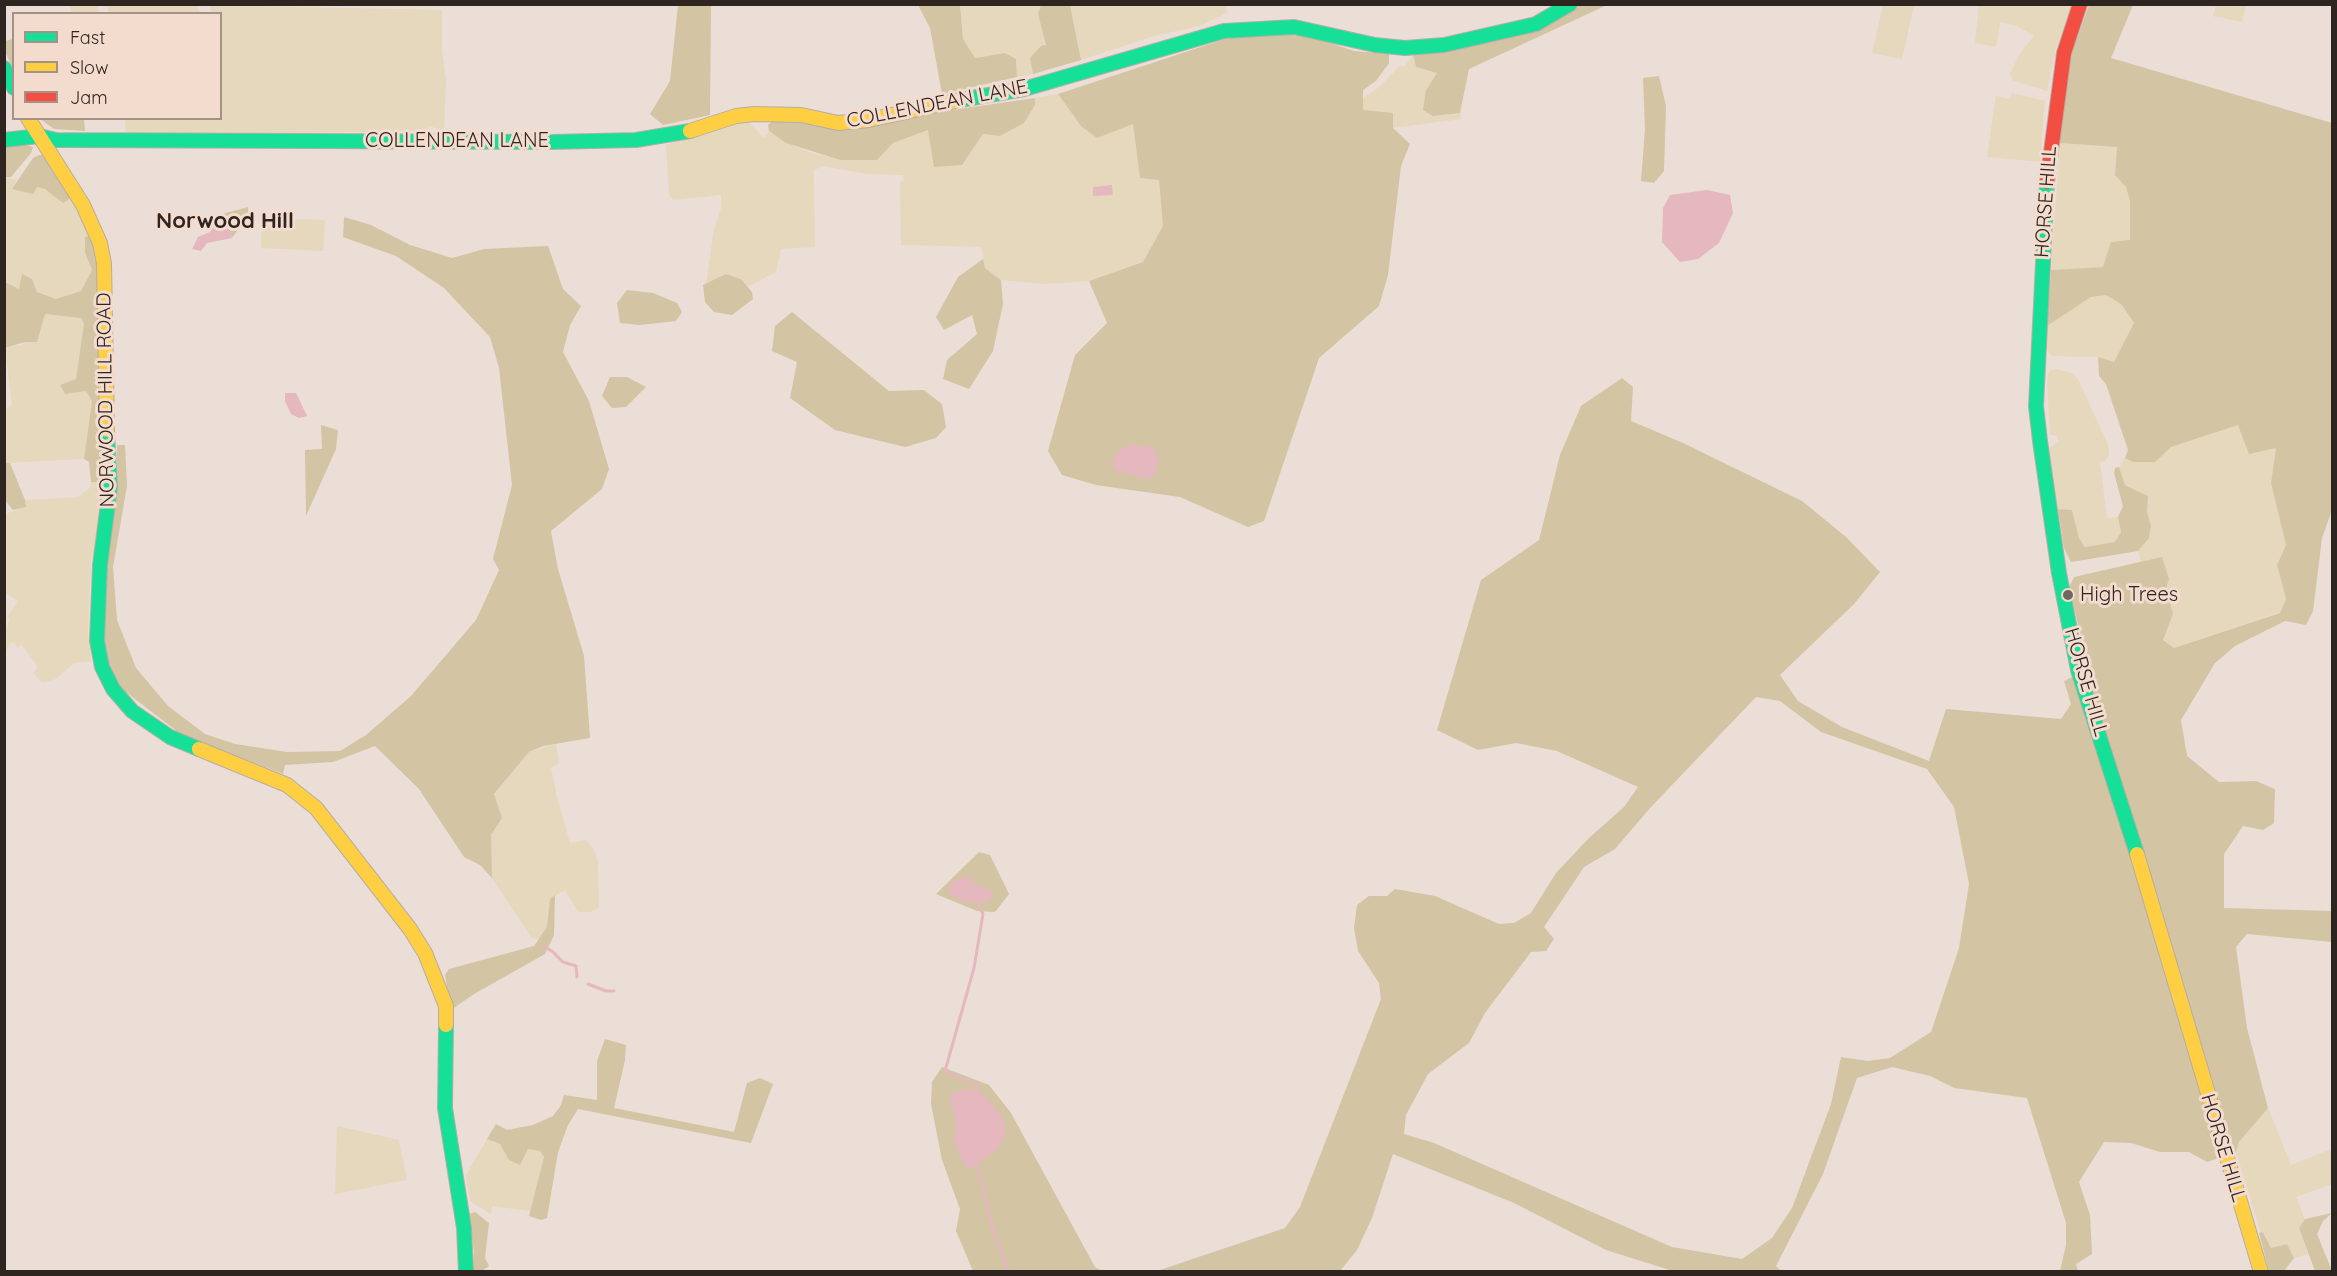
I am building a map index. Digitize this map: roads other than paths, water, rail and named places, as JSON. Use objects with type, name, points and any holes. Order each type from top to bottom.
[{"type":"street","name":"COLLENDEAN LANE","points":[[39,136],[57,140],[551,142],[636,140],[679,134],[736,116],[754,114],[801,115],[838,123],[869,120],[935,104],[1023,88],[1224,31],[1294,27],[1375,45],[1405,48],[1444,45],[1536,24],[1570,4]]},
{"type":"street","name":"HORSE HILL","points":[[2080,4],[2064,53],[2055,97],[2044,230],[2036,406],[2054,540],[2078,670],[2113,773],[2261,1272]]},
{"type":"street","points":[[4,68],[12,84]]},
{"type":"street","name":"NORWOOD HILL ROAD","points":[[29,120],[83,205],[100,243],[104,263],[105,374],[111,478],[100,565],[97,641],[102,667],[113,689],[132,711],[171,737],[287,785],[316,808],[403,920],[425,953],[446,1006],[445,1108],[464,1228],[466,1272]]},
{"type":"street","points":[[4,140],[39,136]]},
{"type":"waterway","points":[[977,1093],[977,1085],[945,1071],[974,968],[983,914],[978,903]]},
{"type":"waterway","points":[[542,945],[563,962],[576,966],[577,977]]},
{"type":"waterway","points":[[588,984],[606,991],[614,991]]},
{"type":"waterway","points":[[976,1162],[993,1230],[1009,1272]]},
{"type":"place","name":"High Trees","points":[[2068,595]]},
{"type":"district","name":"Norwood Hill","points":[[225,221]]}]
